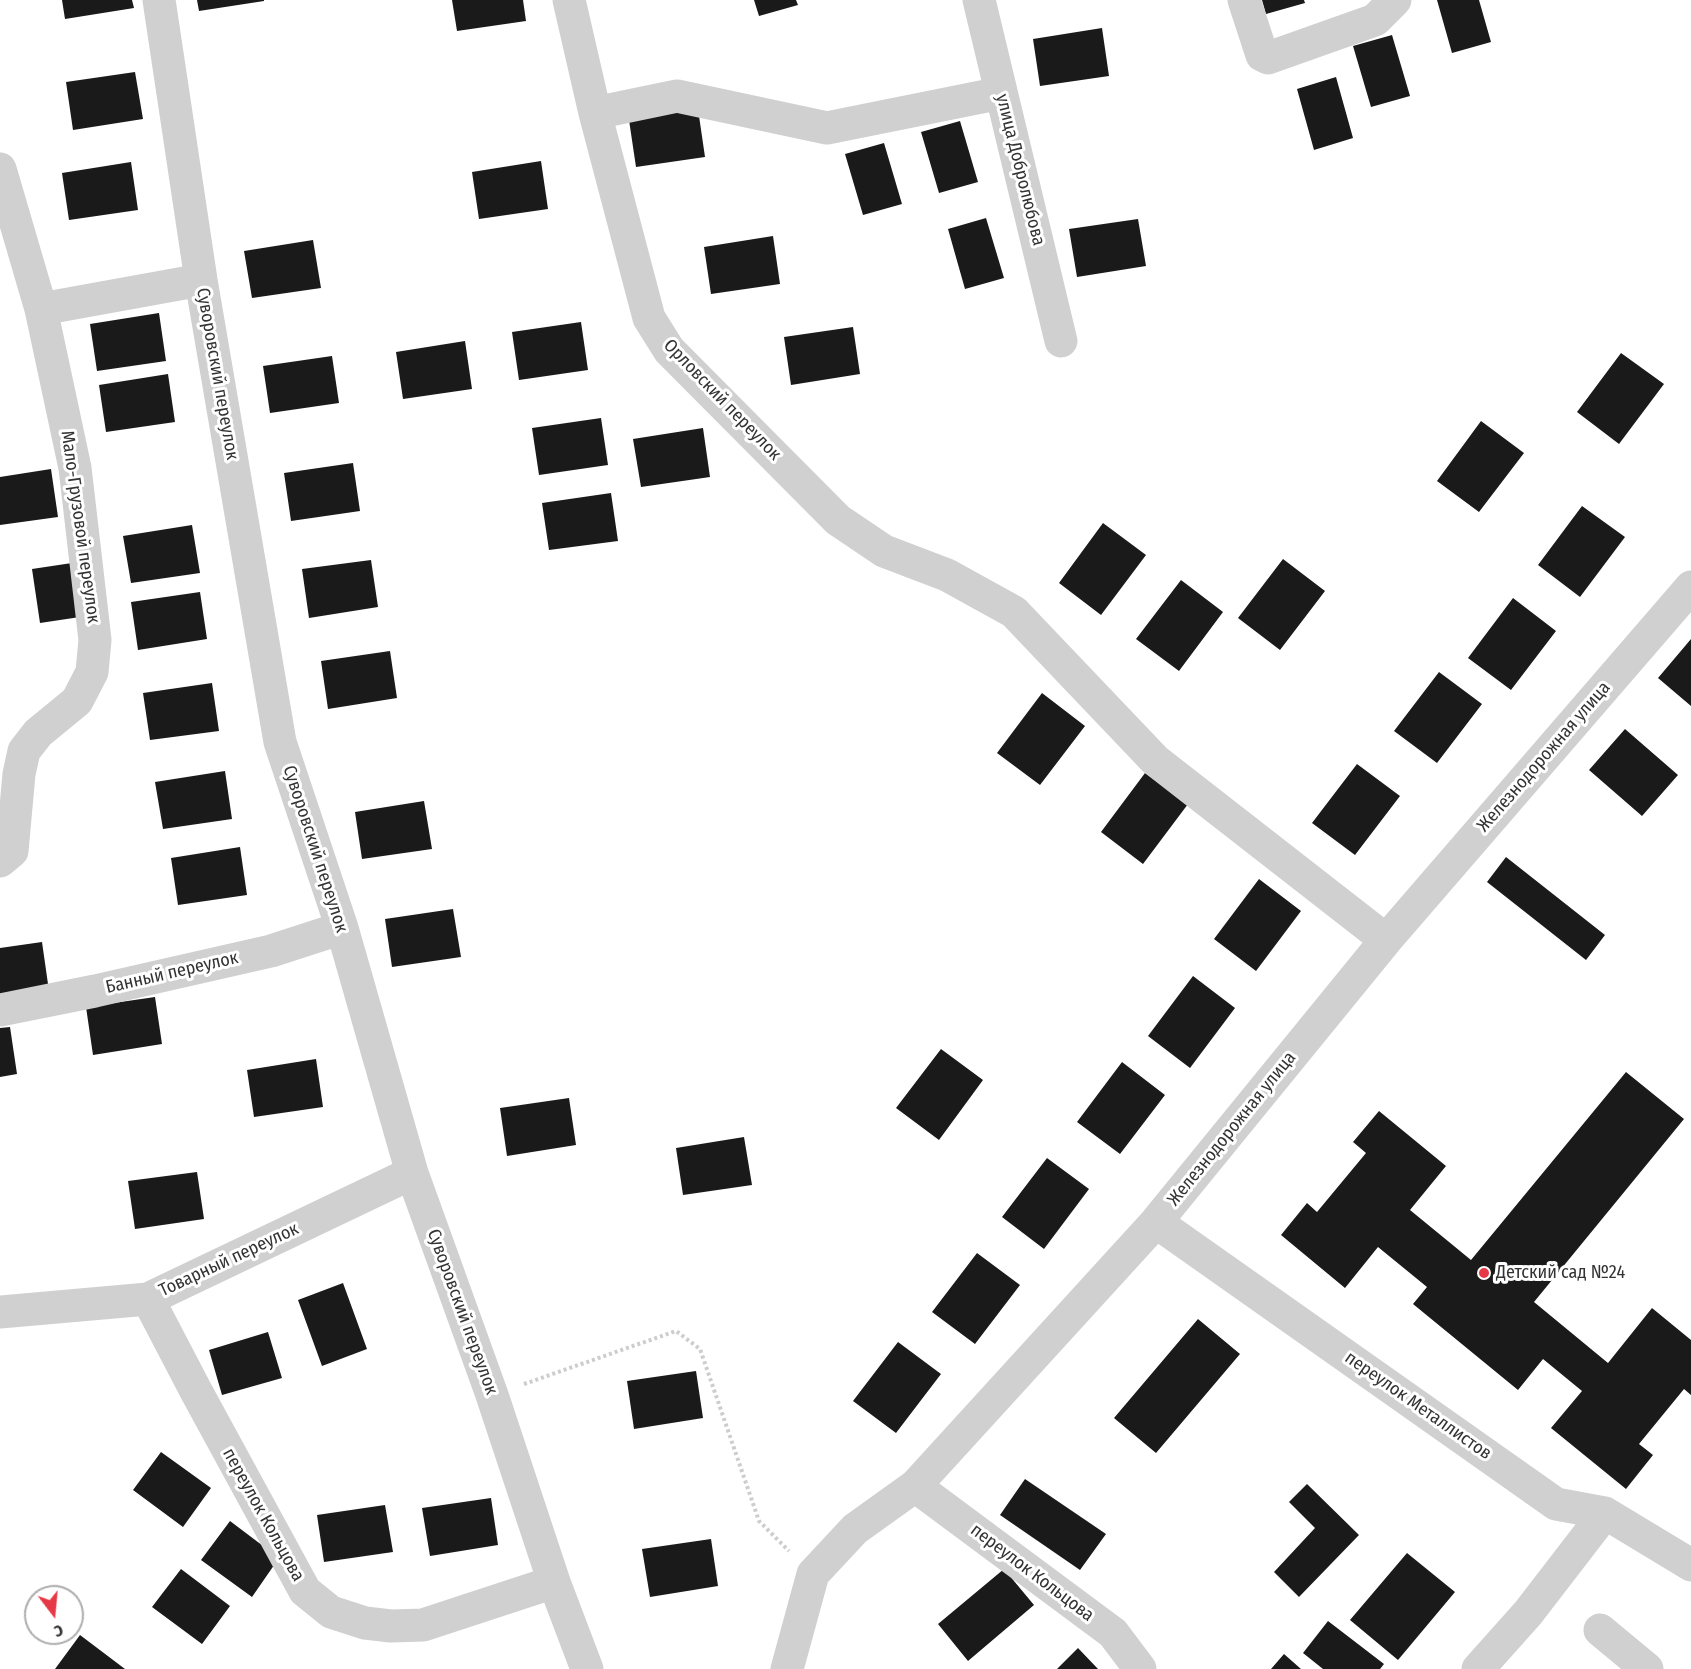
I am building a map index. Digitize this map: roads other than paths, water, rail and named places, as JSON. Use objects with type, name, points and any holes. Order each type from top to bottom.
[{"type":"street","name":"Суворовский переулок","points":[[159,0],[201,280],[280,742],[342,928],[412,1173],[492,1395],[554,1582],[587,1669]]},
{"type":"street","name":"Орловский переулок","points":[[569,0],[595,112],[649,318],[669,350],[838,520],[884,551],[947,575],[1014,612],[1155,760],[1386,940]]},
{"type":"street","name":"улица Добролюбова","points":[[979,0],[1061,340]]},
{"type":"street","points":[[1244,0],[1262,55],[1268,58],[1375,20],[1395,0]]},
{"type":"street","points":[[595,112],[677,96],[827,128],[1001,93]]},
{"type":"street","name":"Мало-Грузовой переулок","points":[[0,169],[41,309],[75,468],[95,640],[92,672],[77,701],[38,734],[24,751],[12,851],[0,861]]},
{"type":"street","points":[[41,309],[201,280]]},
{"type":"street","name":"Железнодорожная улица","points":[[787,1669],[813,1574],[855,1529],[915,1486],[1156,1221],[1386,940],[1691,587]]},
{"type":"street","name":"Банный переулок","points":[[0,1010],[271,951],[342,928]]},
{"type":"street","name":"Товарный переулок","points":[[0,1312],[148,1299],[412,1173]]},
{"type":"street","name":"переулок Металлистов","points":[[1156,1221],[1556,1504],[1605,1513],[1691,1565]]},
{"type":"street","name":"переулок Кольцова","points":[[148,1299],[305,1592],[331,1612],[364,1623],[391,1626],[423,1624],[554,1582]]},
{"type":"street","name":"переулок Кольцова","points":[[915,1486],[1113,1633],[1140,1669]]},
{"type":"street","points":[[1478,1669],[1528,1613],[1605,1513]]},
{"type":"street","points":[[1600,1630],[1647,1669]]},
{"type":"place","name":"Детский сад №24","points":[[1484,1273]]}]
